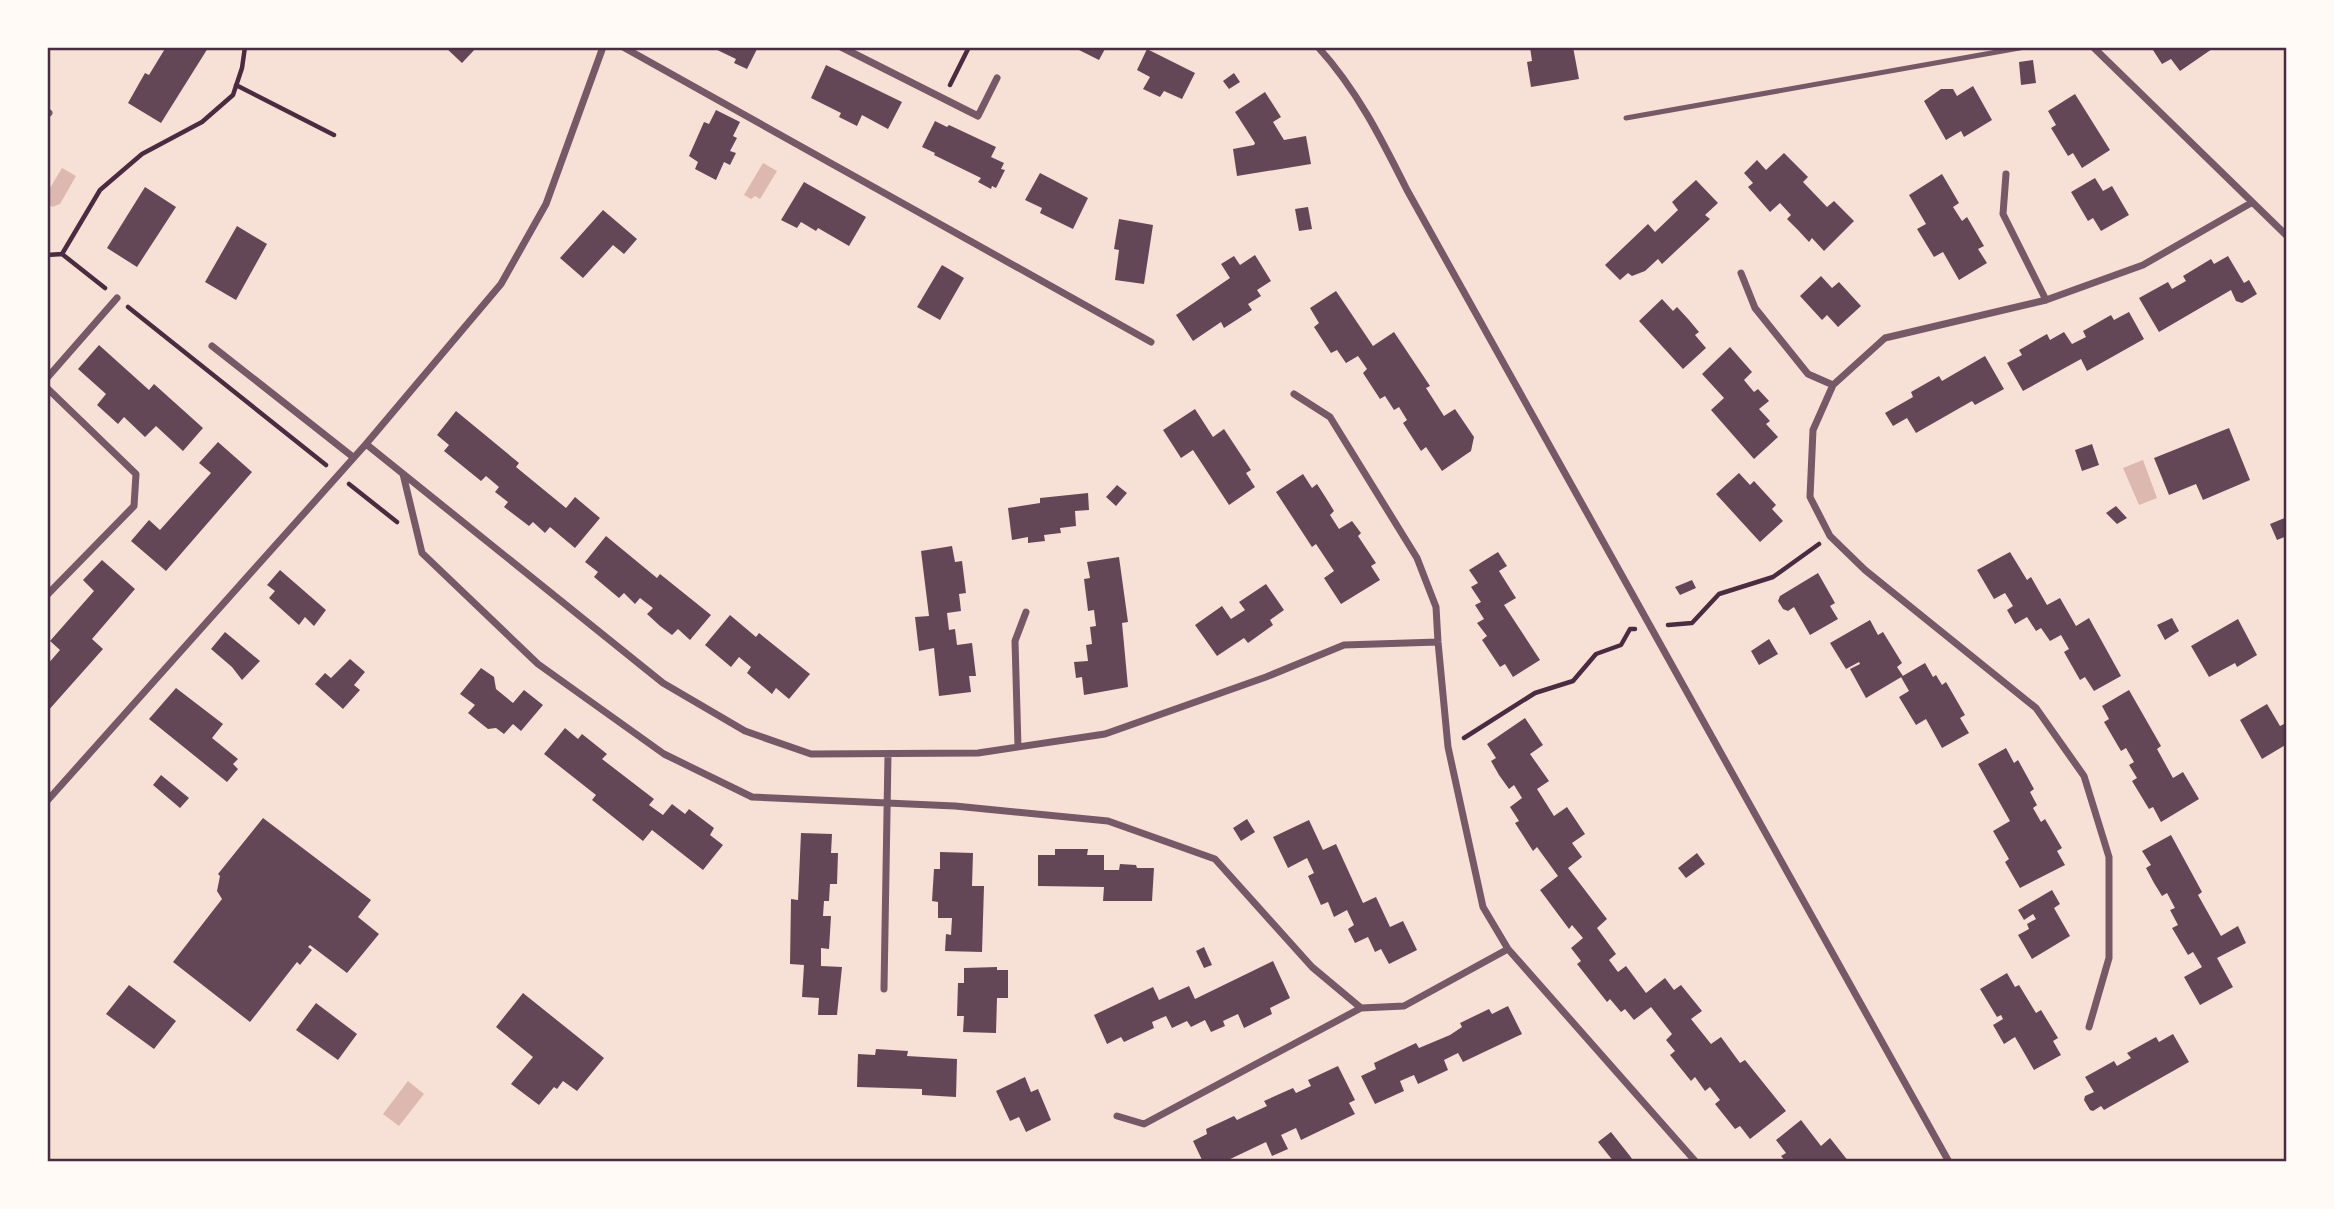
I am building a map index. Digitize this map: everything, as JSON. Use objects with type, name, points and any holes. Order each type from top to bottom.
[{"type":"street","points":[[47,801],[366,444],[501,284],[546,204],[603,47]]},
{"type":"street","points":[[623,47],[1151,342]]},
{"type":"street","points":[[841,47],[978,117],[997,78]]},
{"type":"street","points":[[1318,47],[1373,122],[1407,190],[1949,1162]]},
{"type":"street","points":[[2093,47],[2287,236]]},
{"type":"street","points":[[2006,174],[2003,214],[2046,300]]},
{"type":"street","points":[[2089,1027],[2109,958],[2109,857],[2084,776],[2036,708],[1865,570],[1830,536],[1810,497],[1812,430],[1833,385],[1885,338],[2046,300],[2143,265],[2251,203]]},
{"type":"street","points":[[1741,273],[1755,308],[1808,374],[1833,385]]},
{"type":"street","points":[[47,378],[117,298]]},
{"type":"street","points":[[212,346],[353,457]]},
{"type":"street","points":[[47,388],[136,474],[134,506],[47,595]]},
{"type":"street","points":[[1294,394],[1330,417],[1416,558],[1436,607],[1448,747],[1483,907],[1508,949],[1696,1162]]},
{"type":"street","points":[[366,444],[663,683],[746,731],[811,754],[978,753],[1105,734],[1266,677],[1344,645],[1437,642]]},
{"type":"street","points":[[403,474],[422,552],[538,664],[664,754],[752,797],[955,806],[1108,821],[1215,859],[1312,967],[1361,1009]]},
{"type":"street","points":[[1018,747],[1015,641],[1026,612]]},
{"type":"street","points":[[884,989],[888,754]]},
{"type":"street","points":[[1116,1116],[1144,1124],[1361,1009],[1404,1006],[1508,949]]},
{"type":"lane","points":[[1626,118],[2025,47]]},
{"type":"path","points":[[62,254],[100,190],[142,154],[202,122],[233,95],[245,47]]},
{"type":"path","points":[[943,98],[969,47]]},
{"type":"path","points":[[236,86],[334,135]]},
{"type":"path","points":[[47,255],[62,254],[419,540]]},
{"type":"shaded area","points":[[763,163],[777,171],[760,199],[755,196],[751,199],[744,195]]},
{"type":"shaded area","points":[[62,168],[76,176],[60,204],[52,207],[47,203],[47,193]]},
{"type":"shaded area","points":[[2143,460],[2157,498],[2139,505],[2123,468]]},
{"type":"shaded area","points":[[408,1081],[424,1094],[399,1126],[383,1114]]},
{"type":"building","points":[[166,47],[208,48],[161,123],[128,103],[145,73],[149,75]]},
{"type":"building","points":[[445,47],[477,47],[462,63]]},
{"type":"building","points":[[711,47],[758,47],[747,69],[734,63],[736,59]]},
{"type":"building","points":[[1073,47],[1106,47],[1099,60]]},
{"type":"building","points":[[1530,47],[1573,47],[1579,79],[1531,87],[1527,62],[1532,61]]},
{"type":"building","points":[[2151,47],[2215,47],[2180,71],[2171,59],[2162,64]]},
{"type":"building","points":[[1147,49],[1195,73],[1182,99],[1164,91],[1160,97],[1143,89],[1150,77],[1137,70]]},
{"type":"building","points":[[2033,60],[2036,83],[2021,85],[2019,62]]},
{"type":"building","points":[[826,65],[902,102],[888,129],[862,115],[857,126],[839,117],[841,113],[811,98]]},
{"type":"building","points":[[1234,73],[1240,82],[1229,89],[1223,81]]},
{"type":"building","points":[[1973,86],[1992,120],[1964,137],[1961,131],[1946,140],[1924,101],[1941,89],[1953,89],[1957,96]]},
{"type":"building","points":[[1265,92],[1281,117],[1273,122],[1284,140],[1306,136],[1311,164],[1237,176],[1233,149],[1255,143],[1235,112]]},
{"type":"building","points":[[2075,94],[2110,150],[2082,168],[2073,153],[2068,156],[2051,128],[2056,125],[2048,111]]},
{"type":"building","points":[[716,110],[740,122],[733,136],[737,138],[730,151],[736,153],[730,165],[724,162],[716,180],[695,169],[698,162],[689,156],[704,122],[709,124]]},
{"type":"building","points":[[935,121],[996,147],[991,157],[1004,163],[1001,169],[1005,170],[996,188],[992,186],[991,189],[978,182],[981,178],[922,147]]},
{"type":"building","points":[[1784,153],[1808,177],[1803,182],[1827,207],[1834,201],[1854,221],[1824,251],[1812,238],[1809,242],[1787,219],[1791,215],[1780,203],[1770,212],[1748,187],[1753,183],[1744,173],[1757,160],[1766,170]]},
{"type":"building","points":[[1040,173],[1088,198],[1073,229],[1040,213],[1042,208],[1025,200]]},
{"type":"building","points":[[1942,174],[1959,203],[1953,207],[1962,221],[1967,217],[1984,246],[1978,249],[1987,263],[1959,280],[1943,252],[1934,257],[1917,229],[1926,224],[1909,195]]},
{"type":"building","points":[[2095,178],[2103,191],[2112,186],[2129,215],[2101,231],[2093,218],[2088,221],[2071,192]]},
{"type":"building","points":[[1696,180],[1718,203],[1705,215],[1710,219],[1662,264],[1658,259],[1645,271],[1632,276],[1628,273],[1620,280],[1605,265],[1648,224],[1655,232],[1678,210],[1672,202]]},
{"type":"building","points":[[804,182],[866,217],[849,246],[818,228],[816,231],[801,222],[797,228],[781,220]]},
{"type":"building","points":[[145,187],[176,207],[137,267],[107,248]]},
{"type":"building","points":[[1308,207],[1312,229],[1299,231],[1295,209]]},
{"type":"building","points":[[603,210],[637,239],[624,254],[613,245],[583,278],[560,258]]},
{"type":"building","points":[[1119,219],[1153,225],[1144,284],[1115,280],[1119,250],[1114,249]]},
{"type":"building","points":[[237,226],[267,244],[236,300],[205,282]]},
{"type":"building","points":[[1255,255],[1271,281],[1257,290],[1261,296],[1248,304],[1252,310],[1224,328],[1221,322],[1193,341],[1176,315],[1230,278],[1221,264],[1234,256],[1240,265]]},
{"type":"building","points":[[2228,256],[2244,283],[2249,280],[2257,294],[2242,303],[2236,301],[2231,290],[2159,332],[2139,298],[2168,282],[2172,289],[2186,281],[2183,276],[2211,259],[2214,264]]},
{"type":"building","points":[[942,265],[964,278],[940,320],[917,307]]},
{"type":"building","points":[[1821,276],[1832,288],[1839,282],[1861,306],[1838,327],[1827,315],[1822,320],[1800,296]]},
{"type":"building","points":[[1336,291],[1373,346],[1394,332],[1430,386],[1426,388],[1444,416],[1455,409],[1474,437],[1471,451],[1442,471],[1426,447],[1421,451],[1403,423],[1407,420],[1399,407],[1394,410],[1385,396],[1380,399],[1363,373],[1367,369],[1358,356],[1346,363],[1337,350],[1331,353],[1314,327],[1319,323],[1310,308]]},
{"type":"building","points":[[1662,299],[1673,311],[1677,307],[1689,320],[1699,332],[1695,335],[1706,348],[1683,369],[1639,321]]},
{"type":"building","points":[[2129,312],[2144,339],[2087,371],[2081,359],[2023,391],[2007,363],[2022,355],[2019,350],[2047,334],[2050,340],[2064,332],[2072,344],[2086,337],[2083,331],[2111,315],[2114,320]]},
{"type":"building","points":[[99,345],[149,390],[154,384],[203,428],[183,451],[156,426],[145,437],[124,417],[118,424],[97,405],[106,394],[78,369]]},
{"type":"building","points":[[1730,347],[1752,372],[1744,380],[1754,392],[1758,389],[1769,401],[1759,409],[1770,421],[1766,424],[1778,437],[1754,459],[1711,410],[1724,398],[1702,374]]},
{"type":"building","points":[[1985,356],[2004,389],[1975,405],[1972,401],[1916,433],[1907,418],[1893,426],[1885,413],[1913,397],[1911,392],[1939,376],[1942,381]]},
{"type":"building","points":[[1195,409],[1213,437],[1224,429],[1251,470],[1246,473],[1255,487],[1229,505],[1193,450],[1181,458],[1163,430]]},
{"type":"building","points":[[456,411],[519,463],[516,467],[566,508],[575,497],[600,518],[575,548],[550,527],[545,533],[533,522],[529,526],[504,507],[508,502],[495,492],[499,487],[486,476],[481,481],[444,451],[449,445],[437,435]]},
{"type":"building","points":[[2229,428],[2250,480],[2203,500],[2196,484],[2169,495],[2154,458]]},
{"type":"building","points":[[218,442],[252,472],[166,571],[131,541],[149,520],[160,530],[211,473],[199,463]]},
{"type":"building","points":[[2092,444],[2099,465],[2082,471],[2075,450]]},
{"type":"building","points":[[1739,473],[1750,485],[1754,481],[1776,505],[1772,509],[1783,521],[1760,542],[1716,494]]},
{"type":"building","points":[[1303,474],[1312,488],[1317,484],[1334,511],[1330,515],[1339,529],[1352,521],[1361,533],[1358,536],[1376,563],[1371,566],[1380,580],[1341,604],[1324,578],[1334,571],[1316,544],[1312,547],[1276,492]]},
{"type":"building","points":[[1117,485],[1127,493],[1116,506],[1106,497]]},
{"type":"building","points":[[1088,493],[1089,510],[1075,511],[1076,526],[1060,528],[1061,533],[1044,535],[1045,541],[1028,543],[1028,537],[1012,540],[1008,508],[1040,503],[1040,498]]},
{"type":"building","points":[[2116,506],[2127,518],[2117,524],[2106,513]]},
{"type":"building","points":[[2287,517],[2287,536],[2277,540],[2270,524]]},
{"type":"building","points":[[606,536],[657,578],[660,574],[711,615],[690,640],[678,629],[672,635],[660,626],[647,614],[653,608],[640,598],[635,604],[624,593],[619,598],[594,577],[598,572],[585,562]]},
{"type":"building","points":[[952,546],[955,562],[962,561],[966,593],[959,594],[961,611],[947,613],[949,630],[955,629],[957,645],[972,643],[976,676],[969,676],[971,692],[939,696],[934,648],[919,651],[915,617],[929,616],[921,551]]},
{"type":"building","points":[[1498,552],[1507,566],[1499,571],[1516,598],[1504,605],[1540,660],[1513,677],[1505,664],[1500,667],[1482,640],[1487,636],[1477,623],[1484,619],[1475,605],[1481,602],[1471,587],[1478,583],[1469,570]]},
{"type":"building","points":[[2010,552],[2027,580],[2031,577],[2047,605],[2060,598],[2076,626],[2089,618],[2121,676],[2094,691],[2085,677],[2080,680],[2064,652],[2069,649],[2061,635],[2050,641],[2041,628],[2036,631],[2027,617],[2015,624],[2007,610],[2013,606],[2005,593],[1994,599],[1977,570]]},
{"type":"building","points":[[1119,557],[1128,622],[1122,623],[1128,687],[1084,695],[1082,677],[1076,678],[1074,662],[1088,661],[1086,645],[1092,644],[1090,627],[1096,626],[1094,610],[1088,611],[1084,579],[1090,578],[1087,562]]},
{"type":"building","points":[[102,560],[135,589],[92,639],[103,649],[47,712],[47,665],[60,650],[50,641],[94,591],[83,580]]},
{"type":"building","points":[[280,570],[326,610],[314,626],[305,617],[299,625],[269,598],[275,591],[267,585]]},
{"type":"building","points":[[1818,573],[1835,603],[1830,606],[1838,619],[1810,635],[1794,607],[1788,611],[1783,609],[1778,601],[1780,596]]},
{"type":"building","points":[[1692,580],[1696,588],[1680,595],[1675,587]]},
{"type":"building","points":[[1266,584],[1284,610],[1270,620],[1273,625],[1248,643],[1244,638],[1217,656],[1195,625],[1222,606],[1231,619],[1245,610],[1239,602]]},
{"type":"building","points":[[730,615],[756,637],[759,633],[810,674],[789,699],[776,688],[772,694],[747,673],[751,667],[739,657],[731,667],[705,645]]},
{"type":"building","points":[[2172,618],[2179,631],[2165,640],[2157,625]]},
{"type":"building","points":[[2238,619],[2257,655],[2237,667],[2235,663],[2209,677],[2191,646]]},
{"type":"building","points":[[1870,620],[1878,635],[1883,632],[1902,663],[1897,667],[1903,676],[1866,698],[1850,669],[1860,664],[1859,662],[1846,669],[1830,643]]},
{"type":"building","points":[[225,632],[260,661],[242,680],[232,667],[211,649]]},
{"type":"building","points":[[1769,639],[1778,654],[1759,665],[1751,651]]},
{"type":"building","points":[[350,659],[365,672],[354,685],[360,690],[343,709],[315,684],[325,673],[331,678]]},
{"type":"building","points":[[1925,663],[1933,677],[1936,675],[1942,685],[1946,682],[1965,715],[1960,718],[1969,733],[1942,748],[1926,719],[1916,725],[1899,697],[1909,691],[1901,677]]},
{"type":"building","points":[[481,668],[494,677],[496,689],[513,703],[524,690],[543,705],[521,731],[513,724],[504,734],[496,728],[488,729],[468,713],[475,705],[460,694]]},
{"type":"building","points":[[176,688],[223,724],[212,738],[238,759],[233,764],[238,769],[227,782],[149,719]]},
{"type":"building","points":[[2129,690],[2161,746],[2157,749],[2173,778],[2183,772],[2199,799],[2161,822],[2153,807],[2149,809],[2132,781],[2137,778],[2129,765],[2134,762],[2126,748],[2121,751],[2104,722],[2109,719],[2102,706]]},
{"type":"building","points":[[2267,704],[2280,726],[2284,724],[2287,728],[2287,744],[2262,759],[2240,720]]},
{"type":"building","points":[[1525,718],[1543,745],[1530,754],[1549,781],[1537,789],[1554,816],[1567,807],[1585,834],[1572,843],[1582,857],[1568,868],[1607,919],[1597,928],[1616,954],[1609,960],[1618,972],[1626,966],[1646,993],[1665,978],[1674,990],[1681,985],[1702,1011],[1691,1019],[1711,1044],[1721,1037],[1740,1063],[1745,1060],[1786,1111],[1750,1139],[1740,1126],[1735,1129],[1715,1104],[1720,1100],[1710,1087],[1705,1091],[1695,1077],[1691,1081],[1670,1055],[1675,1051],[1666,1040],[1672,1034],[1651,1007],[1634,1020],[1625,1009],[1621,1012],[1610,999],[1607,1002],[1577,964],[1581,961],[1571,948],[1583,938],[1572,925],[1569,929],[1540,890],[1558,876],[1537,847],[1533,851],[1515,823],[1519,821],[1510,807],[1522,798],[1514,785],[1509,789],[1499,775],[1491,761],[1496,758],[1487,744]]},
{"type":"building","points":[[565,728],[578,739],[582,734],[607,754],[602,759],[654,799],[649,805],[663,815],[672,804],[685,814],[689,809],[714,828],[710,835],[723,845],[703,870],[652,830],[643,841],[592,800],[596,795],[544,754]]},
{"type":"building","points":[[2006,748],[2014,763],[2018,760],[2034,789],[2030,792],[2037,805],[2033,808],[2041,822],[2045,819],[2062,848],[2057,851],[2065,865],[2020,888],[2005,862],[2009,859],[1993,831],[2010,821],[1978,764]]},
{"type":"building","points":[[161,775],[189,798],[180,808],[153,785]]},
{"type":"building","points":[[263,818],[371,900],[358,917],[379,934],[347,973],[310,945],[308,947],[312,950],[300,965],[297,962],[250,1022],[173,962],[222,899],[217,891],[220,876],[218,874]]},
{"type":"building","points":[[1247,819],[1255,832],[1241,841],[1233,828]]},
{"type":"building","points":[[1309,820],[1323,850],[1336,844],[1363,903],[1376,897],[1390,927],[1403,921],[1417,950],[1389,964],[1381,949],[1375,952],[1368,937],[1355,943],[1348,929],[1354,925],[1347,910],[1334,917],[1328,902],[1321,905],[1308,876],[1314,873],[1307,858],[1288,868],[1273,837]]},
{"type":"building","points":[[801,833],[832,834],[831,853],[838,853],[837,884],[830,884],[829,901],[824,901],[823,916],[831,916],[829,949],[821,948],[821,966],[842,967],[837,1015],[818,1015],[819,998],[802,997],[804,965],[790,964],[791,899],[798,900]]},
{"type":"building","points":[[2171,835],[2202,892],[2198,895],[2221,936],[2238,926],[2246,943],[2217,958],[2233,987],[2200,1005],[2184,977],[2202,967],[2193,952],[2188,955],[2172,928],[2178,925],[2170,910],[2175,908],[2167,893],[2162,896],[2154,883],[2146,868],[2151,865],[2142,851]]},
{"type":"building","points":[[1055,849],[1088,849],[1087,855],[1104,855],[1104,870],[1119,870],[1120,864],[1154,868],[1152,901],[1103,901],[1104,887],[1038,886],[1038,855],[1055,855]]},
{"type":"building","points":[[940,852],[973,853],[972,886],[984,886],[982,952],[945,951],[946,934],[951,935],[952,918],[938,918],[938,902],[932,901],[934,869],[940,869]]},
{"type":"building","points":[[1697,853],[1705,864],[1686,878],[1678,868]]},
{"type":"building","points":[[2052,890],[2060,904],[2054,908],[2070,936],[2032,959],[2018,935],[2029,929],[2027,924],[2036,919],[2033,914],[2024,920],[2018,910]]},
{"type":"building","points":[[1204,947],[1212,965],[1204,968],[1196,951]]},
{"type":"building","points":[[1273,961],[1290,998],[1270,1008],[1272,1014],[1244,1028],[1238,1014],[1223,1021],[1225,1026],[1211,1032],[1205,1020],[1191,1027],[1187,1021],[1172,1028],[1166,1016],[1152,1022],[1154,1028],[1124,1042],[1121,1037],[1107,1044],[1094,1015],[1153,987],[1159,1000],[1189,986],[1195,999]]},
{"type":"building","points":[[997,967],[997,970],[1008,970],[1008,998],[997,998],[996,1033],[963,1032],[964,1016],[957,1016],[958,983],[964,983],[964,968]]},
{"type":"building","points":[[2007,973],[2015,987],[2019,985],[2036,1013],[2041,1010],[2058,1038],[2053,1041],[2061,1055],[2034,1070],[2015,1037],[2004,1044],[1993,1025],[2003,1019],[2001,1015],[1997,1017],[1980,989]]},
{"type":"building","points":[[129,985],[176,1021],[154,1049],[106,1014]]},
{"type":"building","points":[[523,993],[604,1058],[577,1091],[563,1081],[557,1089],[554,1087],[539,1105],[511,1084],[533,1057],[496,1027]]},
{"type":"building","points":[[316,1003],[357,1034],[338,1060],[296,1030]]},
{"type":"building","points":[[1508,1006],[1522,1034],[1463,1062],[1458,1053],[1444,1060],[1448,1070],[1418,1084],[1414,1075],[1400,1081],[1404,1091],[1375,1104],[1361,1076],[1376,1069],[1374,1063],[1416,1043],[1419,1048],[1450,1035],[1462,1027],[1460,1023],[1489,1009],[1492,1014]]},
{"type":"building","points":[[2173,1034],[2189,1062],[2104,1110],[2101,1106],[2090,1110],[2084,1100],[2085,1096],[2094,1092],[2085,1077],[2114,1061],[2117,1066],[2131,1058],[2127,1053],[2156,1037],[2159,1042]]},
{"type":"building","points":[[876,1049],[908,1051],[907,1056],[957,1059],[956,1097],[922,1095],[922,1089],[857,1087],[858,1054],[875,1055]]},
{"type":"building","points":[[1338,1066],[1355,1100],[1349,1103],[1355,1114],[1301,1140],[1296,1128],[1281,1135],[1288,1149],[1272,1156],[1266,1142],[1224,1162],[1203,1162],[1193,1141],[1207,1134],[1206,1129],[1234,1116],[1237,1120],[1267,1106],[1264,1101],[1293,1088],[1296,1093],[1311,1086],[1308,1080]]},
{"type":"building","points":[[1025,1077],[1031,1092],[1038,1089],[1051,1120],[1026,1132],[1019,1117],[1010,1121],[996,1091]]},
{"type":"building","points":[[1801,1120],[1821,1146],[1830,1138],[1849,1162],[1786,1162],[1781,1156],[1786,1153],[1776,1140]]},
{"type":"building","points":[[1611,1132],[1634,1162],[1614,1162],[1598,1142]]}]
